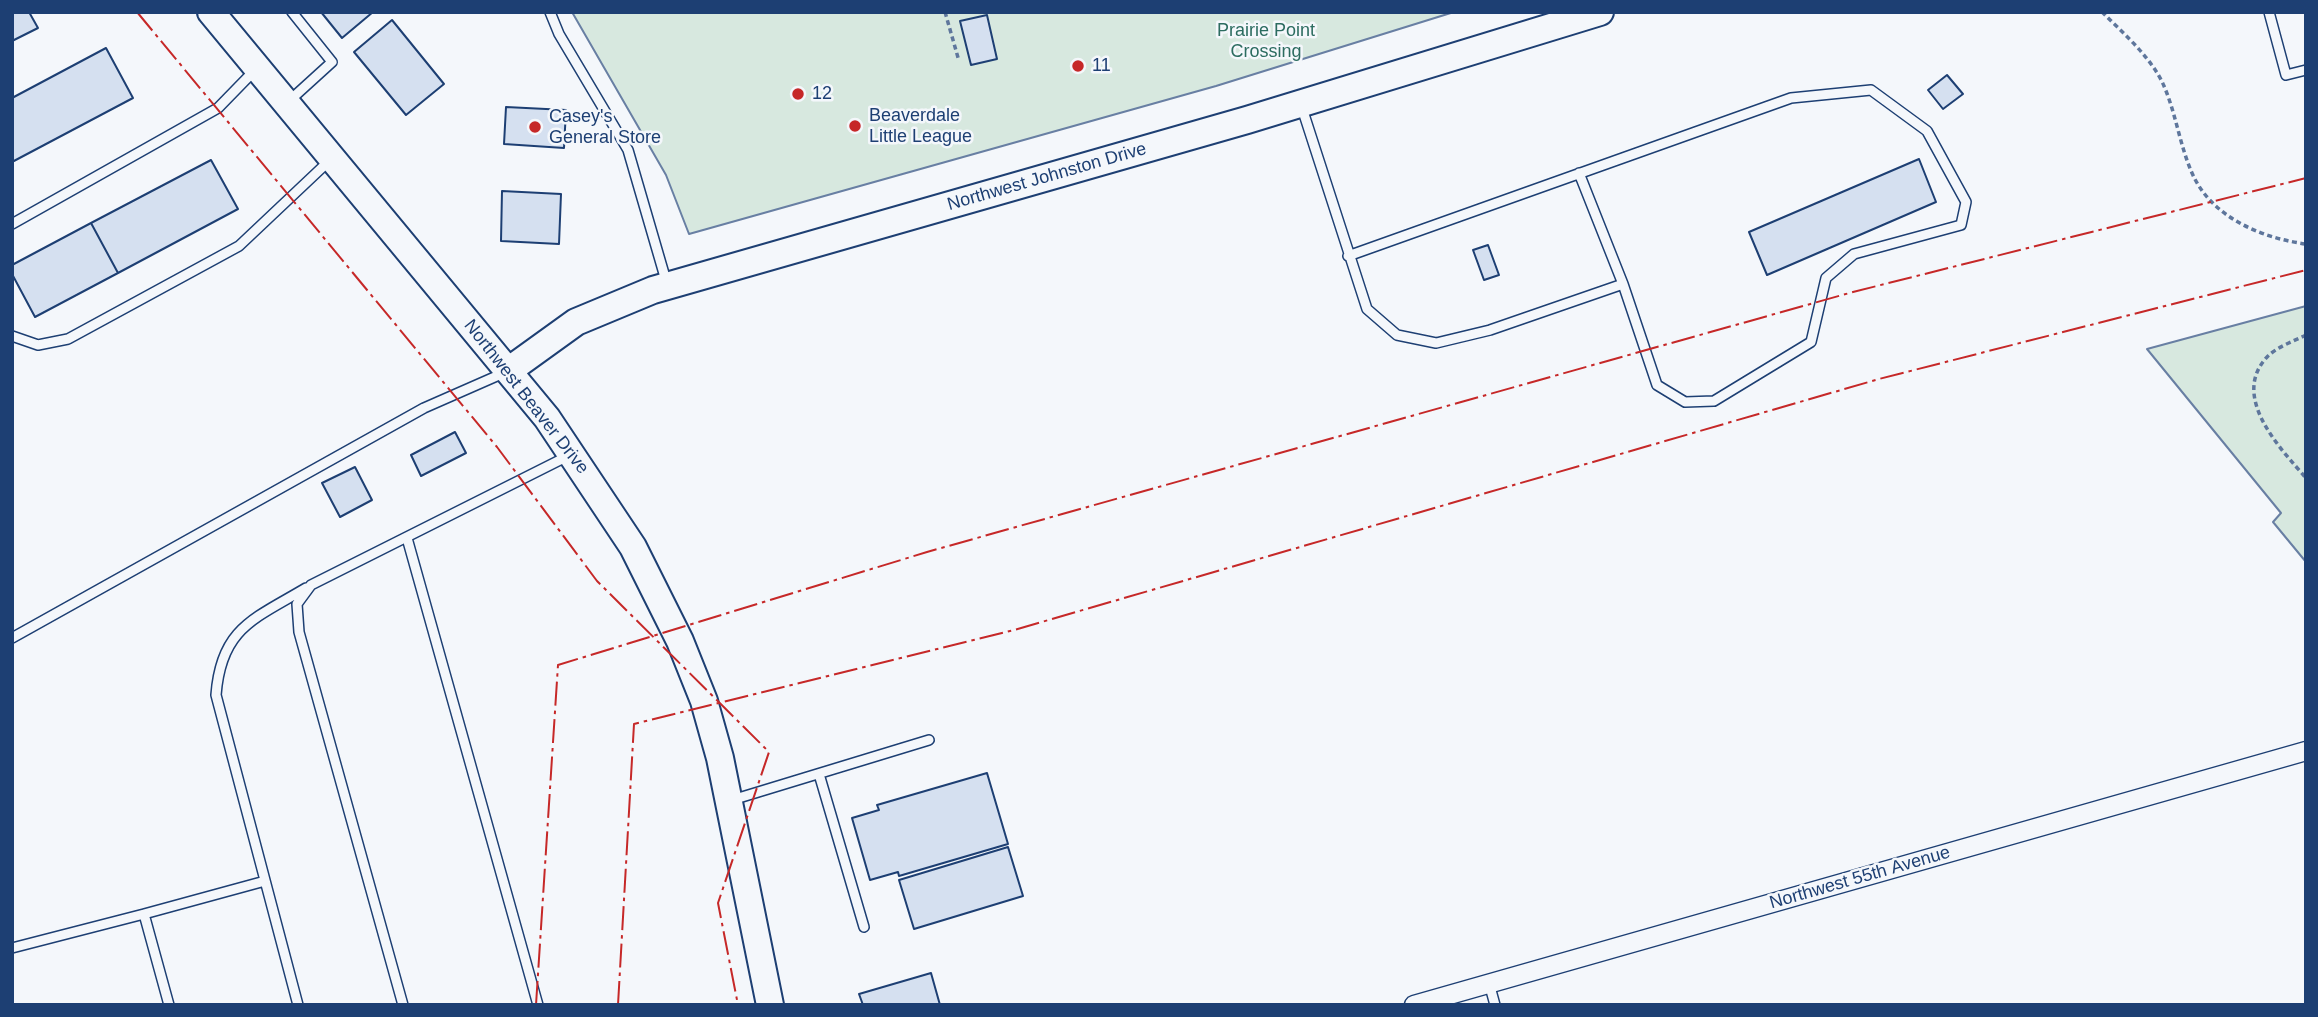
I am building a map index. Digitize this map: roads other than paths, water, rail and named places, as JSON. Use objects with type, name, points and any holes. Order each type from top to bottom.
[{"type":"main road","name":"Northwest Beaver Drive","points":[[211,12],[573,453],[633,547],[680,641],[704,701],[720,758],[770,1005]]},
{"type":"main road","name":"Northwest Johnston Drive","points":[[508,371],[576,322],[612,304],[1300,104],[1600,12]]},
{"type":"street","name":"Northwest 55th Avenue","points":[[1414,1005],[2306,751]]},
{"type":"lane","points":[[287,103],[332,62],[292,12]]},
{"type":"lane","points":[[550,12],[559,34],[628,150],[668,286]]},
{"type":"lane","points":[[2269,12],[2286,75],[2306,70]]},
{"type":"lane","points":[[12,223],[218,108],[257,68]]},
{"type":"lane","points":[[1349,256],[1579,173],[1791,98],[1871,90],[1927,131],[1966,202],[1961,225],[1854,254],[1826,278],[1811,342],[1714,401],[1685,402],[1657,385],[1623,284],[1579,173]]},
{"type":"lane","points":[[1300,104],[1367,309],[1396,335],[1437,343],[1490,330],[1623,284]]},
{"type":"lane","points":[[12,336],[38,345],[68,339],[239,246],[332,158]]},
{"type":"lane","points":[[12,638],[424,408],[508,371]]},
{"type":"lane","points":[[298,1005],[216,695],[218,668],[228,646],[246,624],[311,586],[573,453]]},
{"type":"lane","points":[[407,538],[538,1005]]},
{"type":"lane","points":[[311,586],[297,604],[299,632],[403,1005]]},
{"type":"lane","points":[[727,802],[929,740]]},
{"type":"lane","points":[[819,774],[864,927]]},
{"type":"lane","points":[[12,948],[265,881]]},
{"type":"lane","points":[[144,914],[169,1005]]},
{"type":"lane","points":[[1489,984],[1495,1005]]},
{"type":"place","name":"11","points":[[1078,66]]},
{"type":"place","name":"12","points":[[798,94]]},
{"type":"place","name":"Beaverdale Little League","points":[[855,126]]},
{"type":"place","name":"Casey's General Store","points":[[535,127]]},
{"type":"park label","name":"Prairie Point Crossing","points":[[1266,41]]}]
